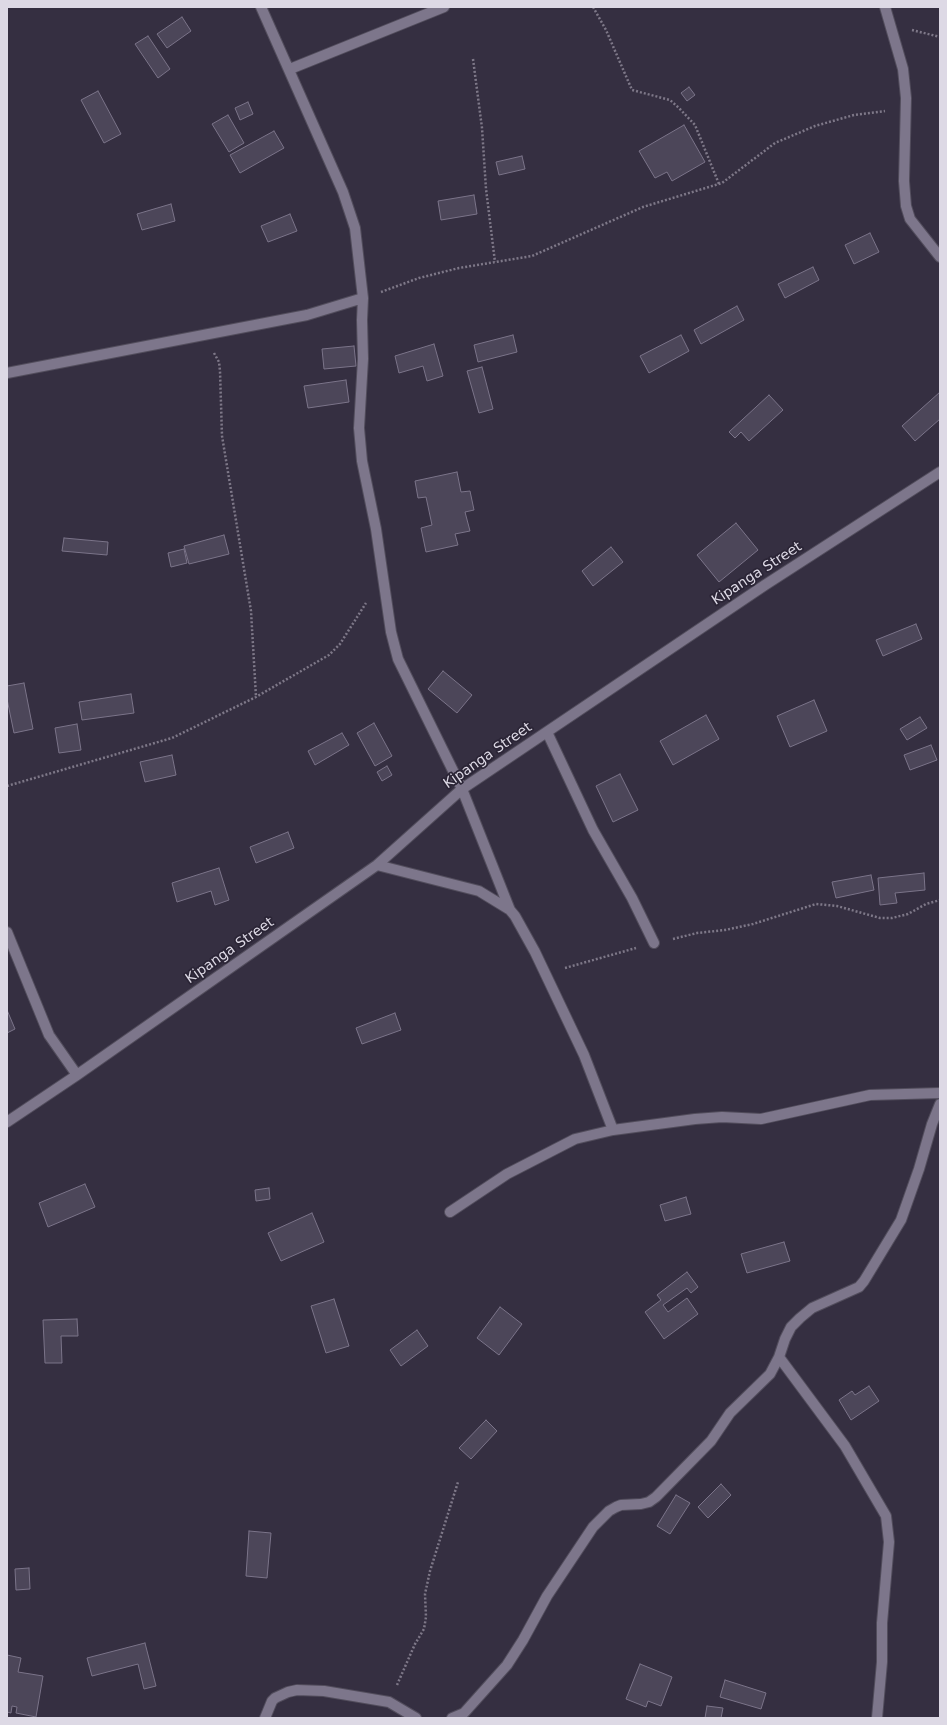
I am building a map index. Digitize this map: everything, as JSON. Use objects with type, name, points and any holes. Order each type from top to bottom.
[{"type":"street","points":[[261,7],[290,69],[343,192],[355,228],[363,298],[363,359],[359,428],[362,461],[376,529],[391,632],[398,659],[462,789],[510,910],[522,926],[584,1054],[613,1130]]},
{"type":"street","points":[[290,69],[444,7]]},
{"type":"street","points":[[886,7],[903,69],[906,108],[904,181],[906,206],[910,219],[940,257]]},
{"type":"street","points":[[7,373],[307,315],[363,298]]},
{"type":"street","name":"Kipanga Street","points":[[7,1122],[77,1075],[377,865],[462,789],[764,586],[940,472]]},
{"type":"street","points":[[547,732],[593,830],[632,898],[654,943]]},
{"type":"street","points":[[377,865],[480,891],[510,910]]},
{"type":"street","points":[[7,932],[49,1035],[77,1075]]},
{"type":"street","points":[[450,1212],[507,1174],[575,1139],[613,1130],[702,1118],[761,1118],[870,1095],[940,1093]]},
{"type":"street","points":[[452,1718],[464,1712],[507,1665],[524,1640],[547,1596],[593,1527],[609,1511],[616,1507],[649,1502],[656,1497],[711,1441],[730,1413],[770,1374],[779,1357],[788,1333],[800,1318],[812,1308],[859,1287],[864,1281],[900,1220],[919,1169],[932,1124],[940,1104]]},
{"type":"street","points":[[779,1357],[845,1446],[886,1516],[889,1542],[882,1623],[882,1662],[877,1718]]},
{"type":"street","points":[[265,1718],[268,1709],[275,1698],[297,1690],[324,1691],[389,1702],[416,1718]]},
{"type":"path","points":[[593,7],[606,30],[632,90],[670,100],[695,125],[719,184]]},
{"type":"path","points":[[890,24],[940,37]]},
{"type":"path","points":[[473,60],[482,128],[486,189],[495,262]]},
{"type":"path","points":[[363,298],[419,278],[459,268],[532,256],[643,207],[719,184],[775,143],[815,126],[854,115],[906,108]]},
{"type":"path","points":[[203,336],[219,362],[222,436],[251,612],[256,697]]},
{"type":"path","points":[[7,786],[172,738],[256,697],[329,655],[340,644],[382,577]]},
{"type":"path","points":[[546,973],[654,943],[697,933],[725,930],[753,924],[816,904],[837,906],[880,918],[892,918],[908,914],[926,904],[940,900]]},
{"type":"path","points":[[389,1702],[415,1644],[424,1629],[426,1617],[425,1594],[430,1571],[458,1482]]},
{"type":"building","points":[[182,17],[191,31],[167,48],[157,34]]},
{"type":"building","points":[[148,36],[170,69],[158,78],[135,44]]},
{"type":"building","points":[[689,87],[695,95],[687,101],[681,93]]},
{"type":"building","points":[[98,91],[121,134],[104,143],[81,100]]},
{"type":"building","points":[[248,102],[253,114],[240,120],[235,108]]},
{"type":"building","points":[[228,115],[244,143],[229,152],[212,124]]},
{"type":"building","points":[[684,125],[705,162],[672,181],[667,172],[655,178],[639,151]]},
{"type":"building","points":[[274,131],[284,148],[240,173],[230,155]]},
{"type":"building","points":[[522,156],[525,169],[499,175],[496,162]]},
{"type":"building","points":[[474,195],[477,214],[441,220],[438,201]]},
{"type":"building","points":[[171,204],[175,221],[142,230],[137,214]]},
{"type":"building","points":[[290,214],[297,231],[268,242],[261,226]]},
{"type":"building","points":[[870,233],[879,252],[854,264],[845,245]]},
{"type":"building","points":[[813,267],[819,280],[785,298],[778,284]]},
{"type":"building","points":[[737,306],[744,320],[701,344],[694,330]]},
{"type":"building","points":[[513,335],[517,352],[478,362],[474,345]]},
{"type":"building","points":[[681,335],[689,351],[649,373],[640,356]]},
{"type":"building","points":[[434,344],[443,376],[427,381],[423,366],[399,373],[395,356]]},
{"type":"building","points":[[354,346],[356,366],[324,369],[322,349]]},
{"type":"building","points":[[482,367],[493,409],[479,413],[467,371]]},
{"type":"building","points":[[346,380],[349,402],[308,408],[304,386]]},
{"type":"building","points":[[940,392],[940,419],[915,441],[902,426]]},
{"type":"building","points":[[769,395],[783,410],[749,441],[741,432],[735,438],[729,432]]},
{"type":"building","points":[[457,472],[461,492],[470,491],[474,510],[465,512],[470,531],[455,534],[458,545],[426,552],[421,528],[432,525],[426,497],[418,498],[415,481]]},
{"type":"building","points":[[736,523],[758,550],[719,582],[697,555]]},
{"type":"building","points":[[224,535],[229,554],[189,564],[184,546]]},
{"type":"building","points":[[64,538],[108,542],[107,555],[62,551]]},
{"type":"building","points":[[611,547],[623,562],[593,586],[582,571]]},
{"type":"building","points":[[184,549],[187,563],[171,567],[168,553]]},
{"type":"building","points":[[916,624],[922,639],[883,656],[876,640]]},
{"type":"building","points":[[443,671],[472,695],[457,713],[428,689]]},
{"type":"building","points":[[24,683],[33,729],[14,733],[7,699],[7,686]]},
{"type":"building","points":[[131,694],[134,713],[82,720],[79,702]]},
{"type":"building","points":[[814,700],[827,731],[790,747],[777,716]]},
{"type":"building","points":[[706,715],[719,739],[673,765],[660,741]]},
{"type":"building","points":[[920,717],[927,728],[907,740],[900,729]]},
{"type":"building","points":[[374,723],[392,756],[375,766],[357,733]]},
{"type":"building","points":[[77,724],[81,750],[59,753],[55,728]]},
{"type":"building","points":[[342,733],[349,745],[315,765],[308,751]]},
{"type":"building","points":[[931,745],[937,760],[910,770],[904,755]]},
{"type":"building","points":[[172,755],[176,775],[145,782],[140,762]]},
{"type":"building","points":[[387,766],[392,775],[382,781],[377,772]]},
{"type":"building","points":[[620,774],[638,810],[613,822],[596,786]]},
{"type":"building","points":[[288,832],[294,848],[256,863],[250,847]]},
{"type":"building","points":[[219,868],[229,900],[215,905],[211,891],[177,902],[172,883]]},
{"type":"building","points":[[924,873],[925,890],[895,893],[897,903],[880,905],[878,878]]},
{"type":"building","points":[[871,875],[874,890],[836,898],[832,882]]},
{"type":"building","points":[[7,1010],[15,1029],[7,1033]]},
{"type":"building","points":[[395,1013],[401,1030],[362,1044],[356,1028]]},
{"type":"building","points":[[85,1184],[95,1207],[48,1227],[39,1203]]},
{"type":"building","points":[[269,1188],[270,1199],[256,1201],[255,1190]]},
{"type":"building","points":[[686,1197],[691,1214],[665,1221],[660,1205]]},
{"type":"building","points":[[312,1213],[324,1242],[281,1261],[268,1233]]},
{"type":"building","points":[[784,1242],[790,1261],[747,1273],[741,1254]]},
{"type":"building","points":[[687,1272],[698,1287],[691,1293],[687,1288],[663,1305],[668,1312],[687,1298],[698,1314],[664,1339],[645,1312],[661,1300],[657,1295]]},
{"type":"building","points":[[334,1299],[349,1346],[326,1353],[311,1306]]},
{"type":"building","points":[[500,1307],[522,1324],[499,1355],[477,1338]]},
{"type":"building","points":[[77,1319],[78,1336],[61,1336],[62,1363],[45,1363],[43,1320]]},
{"type":"building","points":[[417,1330],[428,1346],[401,1366],[390,1350]]},
{"type":"building","points":[[869,1386],[879,1401],[851,1420],[839,1400],[852,1391],[855,1395]]},
{"type":"building","points":[[486,1420],[497,1431],[471,1459],[459,1448]]},
{"type":"building","points":[[721,1484],[731,1495],[708,1518],[698,1507]]},
{"type":"building","points":[[676,1495],[690,1503],[670,1534],[657,1526]]},
{"type":"building","points":[[249,1531],[271,1533],[267,1578],[246,1576]]},
{"type":"building","points":[[29,1568],[30,1589],[16,1590],[15,1569]]},
{"type":"building","points":[[145,1643],[156,1686],[144,1689],[138,1664],[92,1676],[87,1658]]},
{"type":"building","points":[[7,1655],[21,1658],[18,1672],[43,1676],[36,1717],[16,1713],[17,1707],[12,1706],[11,1713],[7,1712]]},
{"type":"building","points":[[640,1664],[672,1677],[661,1706],[648,1701],[646,1707],[626,1699]]},
{"type":"building","points":[[725,1680],[766,1693],[761,1709],[720,1697]]},
{"type":"building","points":[[707,1706],[723,1708],[721,1718],[705,1718]]}]
